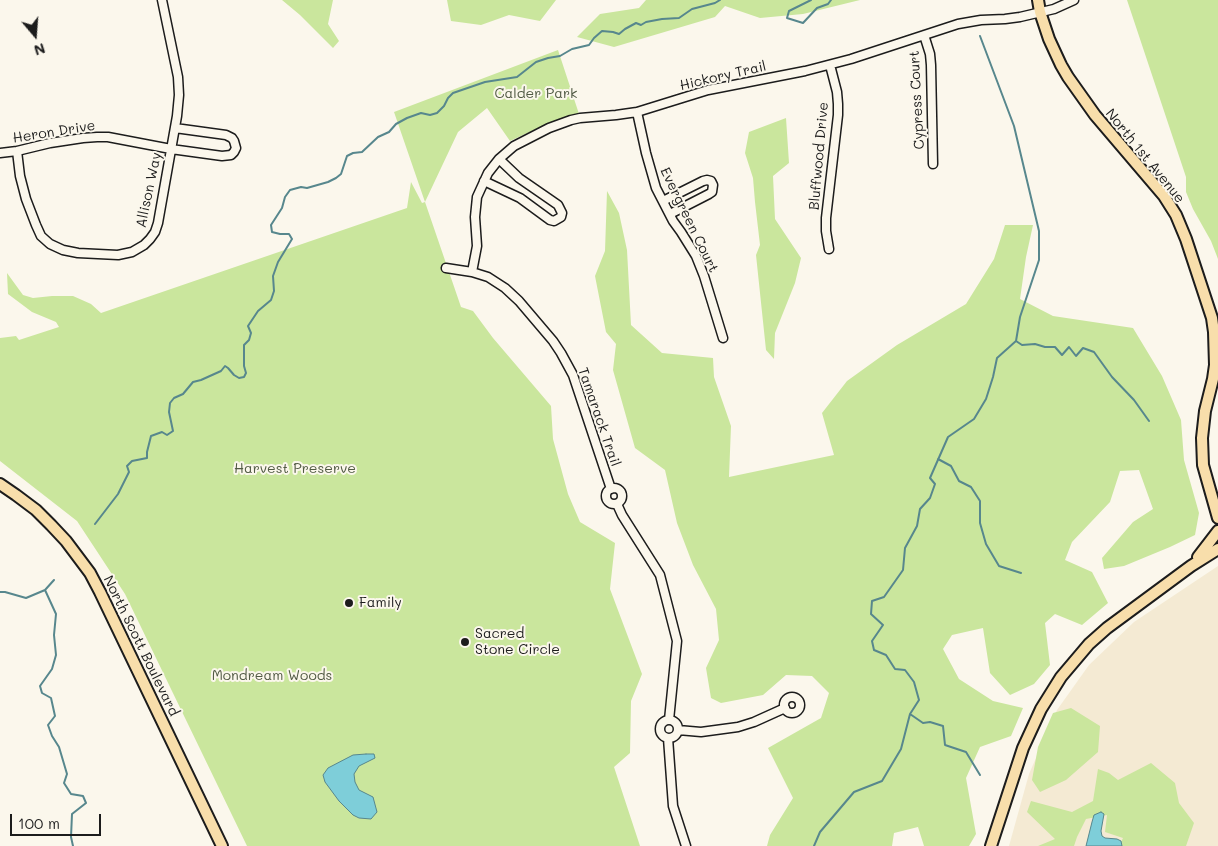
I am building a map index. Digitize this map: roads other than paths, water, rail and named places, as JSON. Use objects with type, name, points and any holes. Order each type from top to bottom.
[{"type":"main road","name":"North 1st Avenue","points":[[1038,0],[1051,46],[1068,77],[1095,115],[1164,196],[1176,215],[1186,238],[1212,318],[1214,332],[1213,379],[1204,411],[1202,438],[1203,466],[1218,518]]},
{"type":"main road","name":"North Scott Boulevard","points":[[0,484],[52,525],[90,573],[222,846]]},
{"type":"main road","name":"North 1st Avenue","points":[[1208,485],[1218,500]]},
{"type":"main road","points":[[1191,566],[1218,531]]},
{"type":"main road","points":[[991,846],[1029,733],[1041,709],[1062,676],[1076,658],[1107,628],[1191,566],[1218,549]]},
{"type":"street","name":"Allison Way","points":[[17,151],[20,176],[26,199],[36,225],[42,236],[50,244],[63,250],[78,253],[118,255],[138,249],[150,239],[155,232],[158,222],[179,95],[178,77],[162,0]]},
{"type":"street","name":"Hickory Trail","points":[[472,272],[477,246],[477,197],[488,173],[499,159],[514,146],[549,128],[589,116],[638,112],[708,90],[830,65],[967,22],[1020,17],[1054,9],[1074,0]]},
{"type":"street","name":"Cypress Court","points":[[924,35],[931,64],[933,164]]},
{"type":"street","name":"Bluffwood Drive","points":[[829,249],[826,218],[838,116],[838,104],[830,65]]},
{"type":"street","name":"Evergreen Court","points":[[638,112],[651,174],[670,214],[696,256],[723,338]]},
{"type":"street","name":"Heron Drive","points":[[0,153],[50,143],[97,137],[108,137],[171,149],[227,156],[234,152],[236,148],[232,138],[226,136],[175,128]]},
{"type":"street","points":[[484,181],[520,198],[550,220],[554,221],[561,217],[562,213],[558,205],[519,178],[499,159]]},
{"type":"street","points":[[663,201],[703,181],[707,180],[713,185],[712,192],[670,214]]},
{"type":"street","name":"Tamarack Trail","points":[[446,268],[472,272],[496,282],[512,293],[561,353],[573,375],[611,489],[617,489],[622,494],[617,504],[660,575],[677,641],[669,720]]},
{"type":"street","points":[[678,730],[701,732],[738,727],[785,708]]},
{"type":"street","points":[[669,720],[676,724],[678,730],[676,735],[668,738],[663,735],[661,730],[664,722],[669,720]]},
{"type":"street","points":[[668,738],[673,806],[686,846]]},
{"type":"water","points":[[374,754],[375,758],[359,766],[354,774],[359,790],[373,797],[377,812],[371,819],[359,818],[353,815],[339,801],[325,782],[323,775],[328,768],[353,755]]},
{"type":"water","points":[[1101,812],[1104,814],[1102,836],[1121,841],[1122,846],[1086,846],[1094,815]]},
{"type":"waterway","points":[[95,524],[118,494],[129,472],[127,466],[132,461],[147,458],[151,436],[162,432],[167,435],[173,431],[169,412],[170,403],[174,398],[183,394],[193,382],[221,371],[225,366],[239,378],[244,377],[246,373],[244,345],[249,340],[251,333],[248,326],[258,311],[271,300],[274,291],[273,276],[278,262],[292,239],[289,234],[272,232],[271,225],[282,208],[285,197],[290,190],[301,187],[307,188],[336,178],[341,174],[347,156],[362,152],[378,137],[389,132],[396,124],[407,118],[421,113],[430,115],[437,113],[453,93],[485,82],[517,77],[536,62],[560,56],[572,49],[589,45],[602,31],[619,34],[636,23],[641,25],[646,22],[662,19],[679,18],[692,9],[720,0]]},
{"type":"waterway","points":[[811,0],[789,11],[787,18],[803,23],[817,8],[828,4],[831,0]]},
{"type":"waterway","points":[[980,36],[1014,126],[1039,231],[1039,260],[1020,317],[1016,341],[997,358],[986,399],[974,419],[948,437],[930,478],[935,484],[930,498],[920,509],[917,526],[905,548],[903,570],[884,597],[872,601],[871,614],[883,625],[872,641],[874,650],[886,655],[895,669],[905,670],[914,682],[919,700],[910,714],[923,723],[930,722],[943,726],[945,745],[966,752],[980,775]]},
{"type":"waterway","points":[[1016,341],[1022,345],[1035,344],[1055,347],[1062,355],[1069,347],[1076,356],[1083,348],[1094,352],[1112,377],[1134,400],[1149,421]]},
{"type":"waterway","points":[[938,459],[951,466],[959,481],[971,487],[980,501],[980,523],[986,544],[999,566],[1021,573]]},
{"type":"waterway","points":[[0,592],[26,598],[45,590],[54,580]]},
{"type":"waterway","points":[[45,590],[56,614],[54,635],[56,655],[52,669],[40,686],[42,693],[51,698],[55,716],[48,725],[59,747],[67,774],[64,783],[71,794],[83,796],[86,803],[72,814],[71,837],[73,846]]},
{"type":"waterway","points":[[814,846],[820,832],[854,792],[882,781],[901,749],[910,714]]},
{"type":"place","name":"Family","points":[[349,603]]},
{"type":"place","name":"Sacred Stone Circle","points":[[465,642]]},
{"type":"park label","name":"Calder Park","points":[[536,94]]},
{"type":"park label","name":"Harvest Preserve","points":[[295,469]]},
{"type":"park label","name":"Mondream Woods","points":[[272,676]]}]
